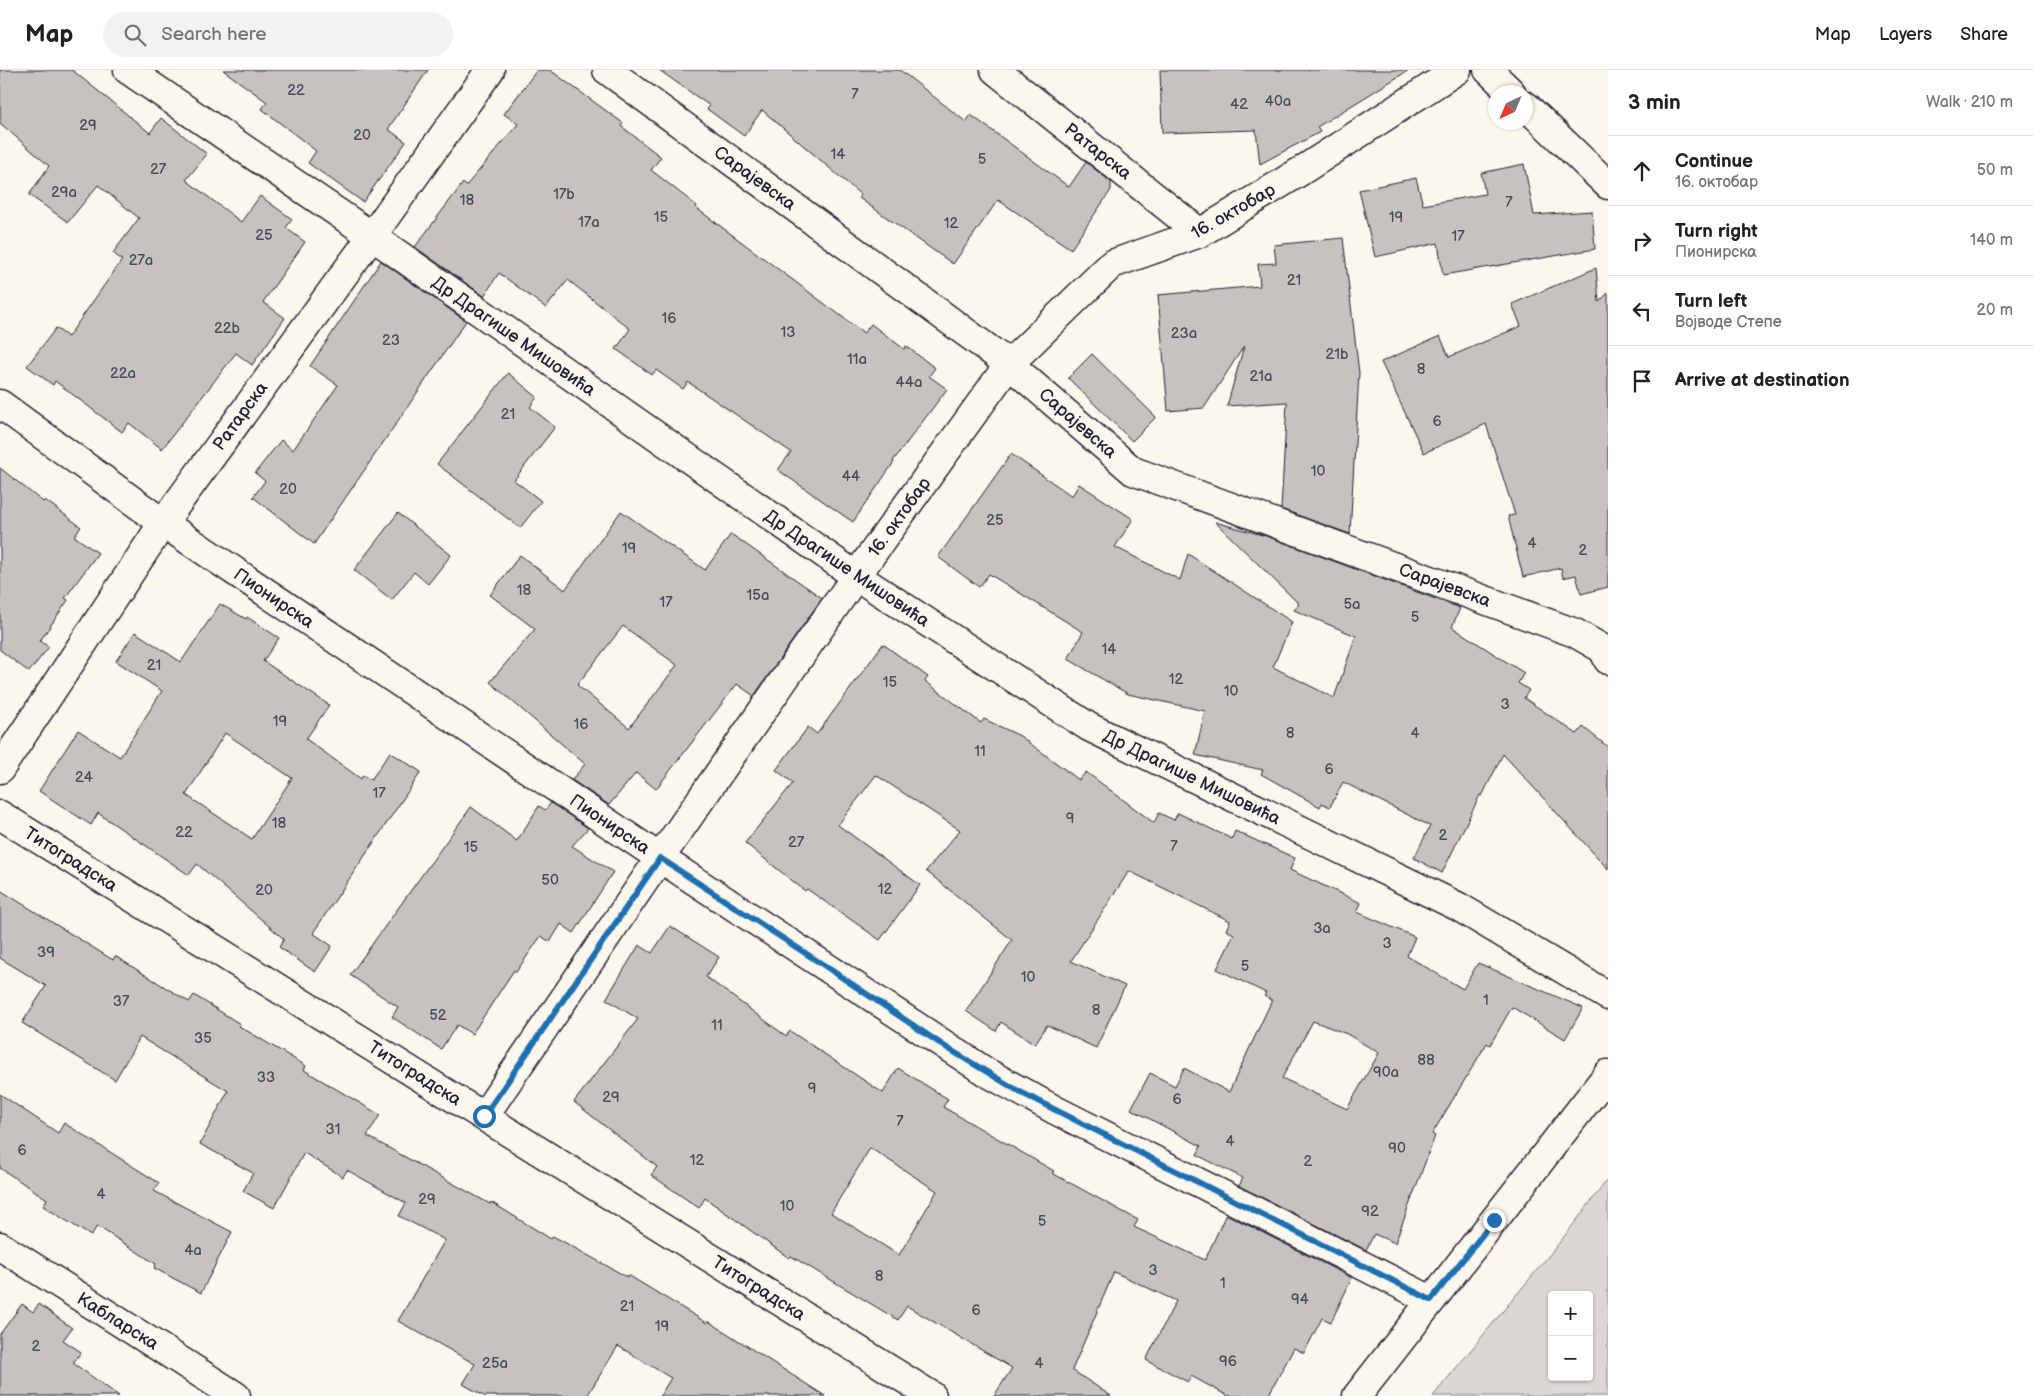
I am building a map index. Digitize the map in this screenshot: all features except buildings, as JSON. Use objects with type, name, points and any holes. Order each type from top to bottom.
[{"type":"street","name":"Др Драгише Мишовића","points":[[128,70],[372,236],[856,576],[1089,727],[1459,907],[1608,996]]},
{"type":"street","name":"Ратарска","points":[[0,769],[162,523],[372,236],[490,70]]},
{"type":"street","name":"Сарајевска","points":[[607,70],[1009,364],[1134,471],[1575,633],[1603,649],[1608,660]]},
{"type":"street","name":"Ратарска","points":[[995,70],[1200,233]]},
{"type":"street","name":"16. октобар","points":[[484,1116],[856,576],[1009,364],[1112,264],[1200,233],[1301,171],[1457,70]]},
{"type":"street","points":[[1488,70],[1504,85]]},
{"type":"street","points":[[1533,113],[1608,185]]},
{"type":"street","name":"Пионирска","points":[[0,404],[162,523],[660,858],[995,1077],[1055,1110],[1431,1300]]},
{"type":"street","name":"Титоградска","points":[[0,815],[932,1396]]},
{"type":"street","points":[[1357,1396],[1608,1074]]},
{"type":"street","name":"Кабларска","points":[[0,1246],[236,1396]]},
{"type":"shaded area","points":[[1608,1179],[1608,1396],[1433,1396],[1560,1242]]},
{"type":"route","points":[[484,1116],[660,858],[944,1046],[1020,1092],[1431,1300],[1494,1220]]}]
